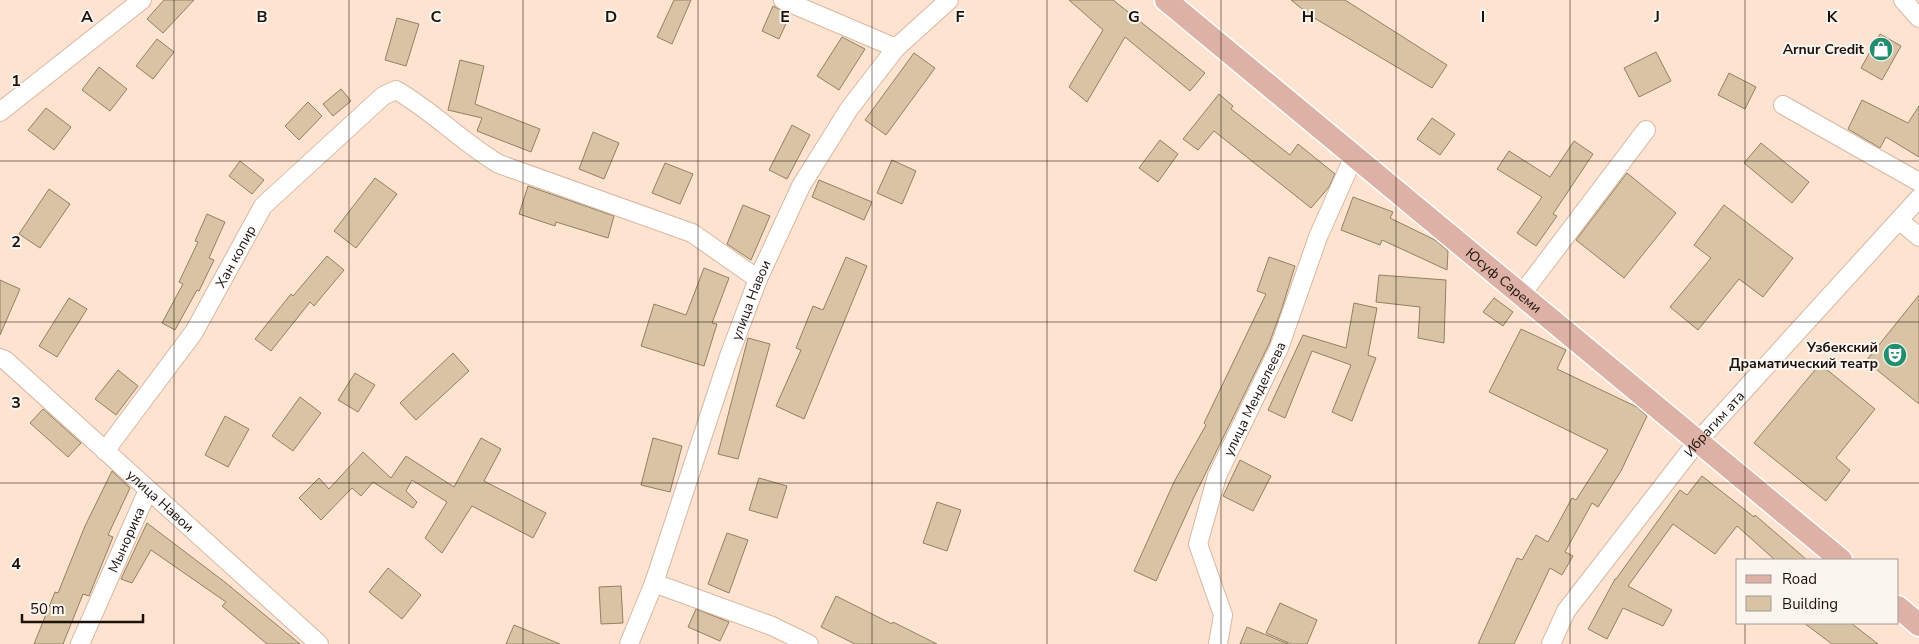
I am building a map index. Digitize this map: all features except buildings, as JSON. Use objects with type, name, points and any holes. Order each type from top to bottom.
[{"type":"main road","name":"Юсуф Сареми","points":[[1166,0],[1840,559]]},
{"type":"main road","points":[[1899,608],[1919,625]]},
{"type":"street","points":[[0,112],[142,0]]},
{"type":"street","points":[[783,0],[896,48]]},
{"type":"street","name":"улица Навои","points":[[629,644],[654,583],[729,356],[758,279],[801,186],[849,109],[896,48],[949,0]]},
{"type":"street","points":[[1903,0],[1919,18]]},
{"type":"street","name":"Хан копир","points":[[105,451],[194,332],[263,206],[383,96],[396,90],[409,97],[477,151],[500,164],[692,234],[758,279]]},
{"type":"street","points":[[1783,105],[1919,182]]},
{"type":"street","points":[[1521,295],[1646,130]]},
{"type":"street","name":"улица Менделеева","points":[[1218,644],[1223,615],[1198,544],[1217,476],[1279,348],[1318,237],[1354,156]]},
{"type":"street","name":"Ибрагим ата","points":[[1551,644],[1566,611],[1697,442],[1919,198]]},
{"type":"street","points":[[1899,220],[1919,237]]},
{"type":"street","name":"улица Навои","points":[[0,358],[319,644]]},
{"type":"street","name":"Мынорика","points":[[80,644],[148,490]]},
{"type":"street","points":[[654,583],[772,626],[809,644]]},
{"type":"place","name":"Arnur Credit","points":[[1881,49]]},
{"type":"place","name":"Узбекский Драматический театр","points":[[1895,355]]}]
